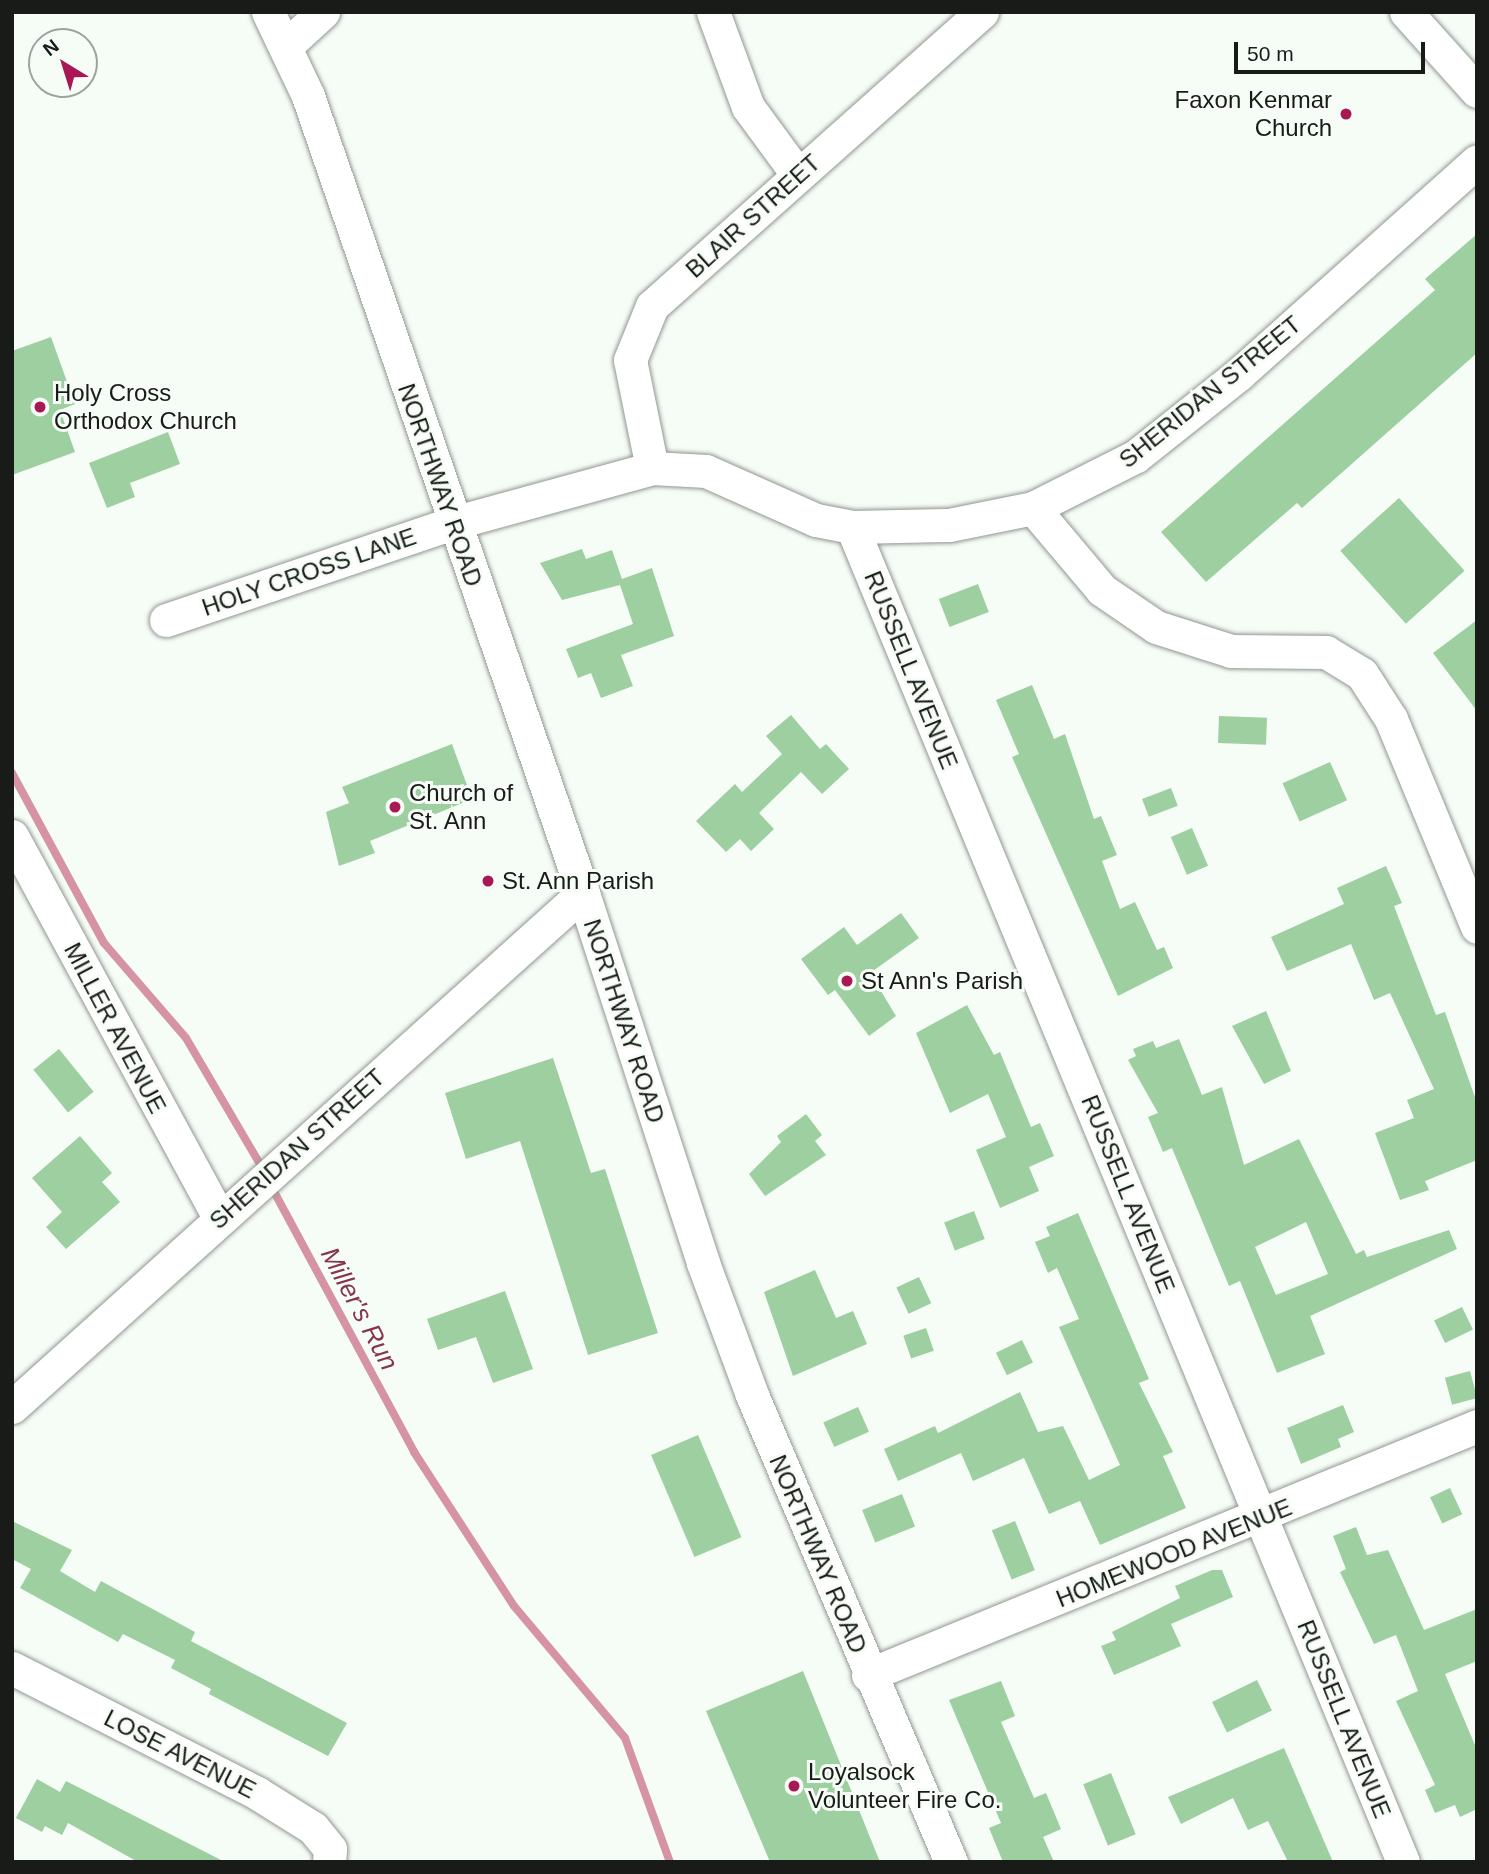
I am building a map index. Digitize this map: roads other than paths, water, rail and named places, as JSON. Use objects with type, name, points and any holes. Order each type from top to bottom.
[{"type":"street","name":"NORTHWAY ROAD","points":[[268,12],[287,45],[583,892],[707,1275],[868,1675],[951,1862]]},
{"type":"street","points":[[287,45],[323,12]]},
{"type":"street","points":[[713,12],[748,107],[798,175]]},
{"type":"street","name":"BLAIR STREET","points":[[652,468],[629,360],[638,327],[652,306],[982,12]]},
{"type":"street","points":[[1406,12],[1477,91]]},
{"type":"street","name":"SHERIDAN STREET","points":[[453,523],[652,468],[706,471],[816,520],[852,527],[949,525],[1033,508],[1146,447],[1239,374],[1477,161]]},
{"type":"street","points":[[1033,508],[1102,590],[1156,627],[1231,651],[1326,652],[1362,674],[1391,719],[1477,927]]},
{"type":"street","name":"HOLY CROSS LANE","points":[[166,620],[453,523]]},
{"type":"street","name":"RUSSELL AVENUE","points":[[852,527],[1402,1862]]},
{"type":"street","name":"MILLER AVENUE","points":[[12,835],[220,1219]]},
{"type":"street","name":"SHERIDAN STREET","points":[[12,1407],[583,892]]},
{"type":"street","name":"HOMEWOOD AVENUE","points":[[868,1675],[1261,1517],[1477,1426]]},
{"type":"street","name":"LOSE AVENUE","points":[[12,1668],[257,1793],[313,1828],[330,1860]]},
{"type":"waterway","name":"Miller's Run","points":[[12,773],[104,943],[186,1038],[264,1171]]},
{"type":"waterway","name":"Miller's Run","points":[[271,1186],[414,1452],[514,1606],[625,1738],[670,1862]]},
{"type":"place","name":"Faxon Kenmar Church","points":[[1346,114]]},
{"type":"place","name":"Holy Cross Orthodox Church","points":[[40,407]]},
{"type":"place","name":"Church of St. Ann","points":[[395,807]]},
{"type":"place","name":"St. Ann Parish","points":[[488,881]]},
{"type":"place","name":"St Ann's Parish","points":[[847,981]]},
{"type":"place","name":"Loyalsock Volunteer Fire Co.","points":[[794,1786]]}]
